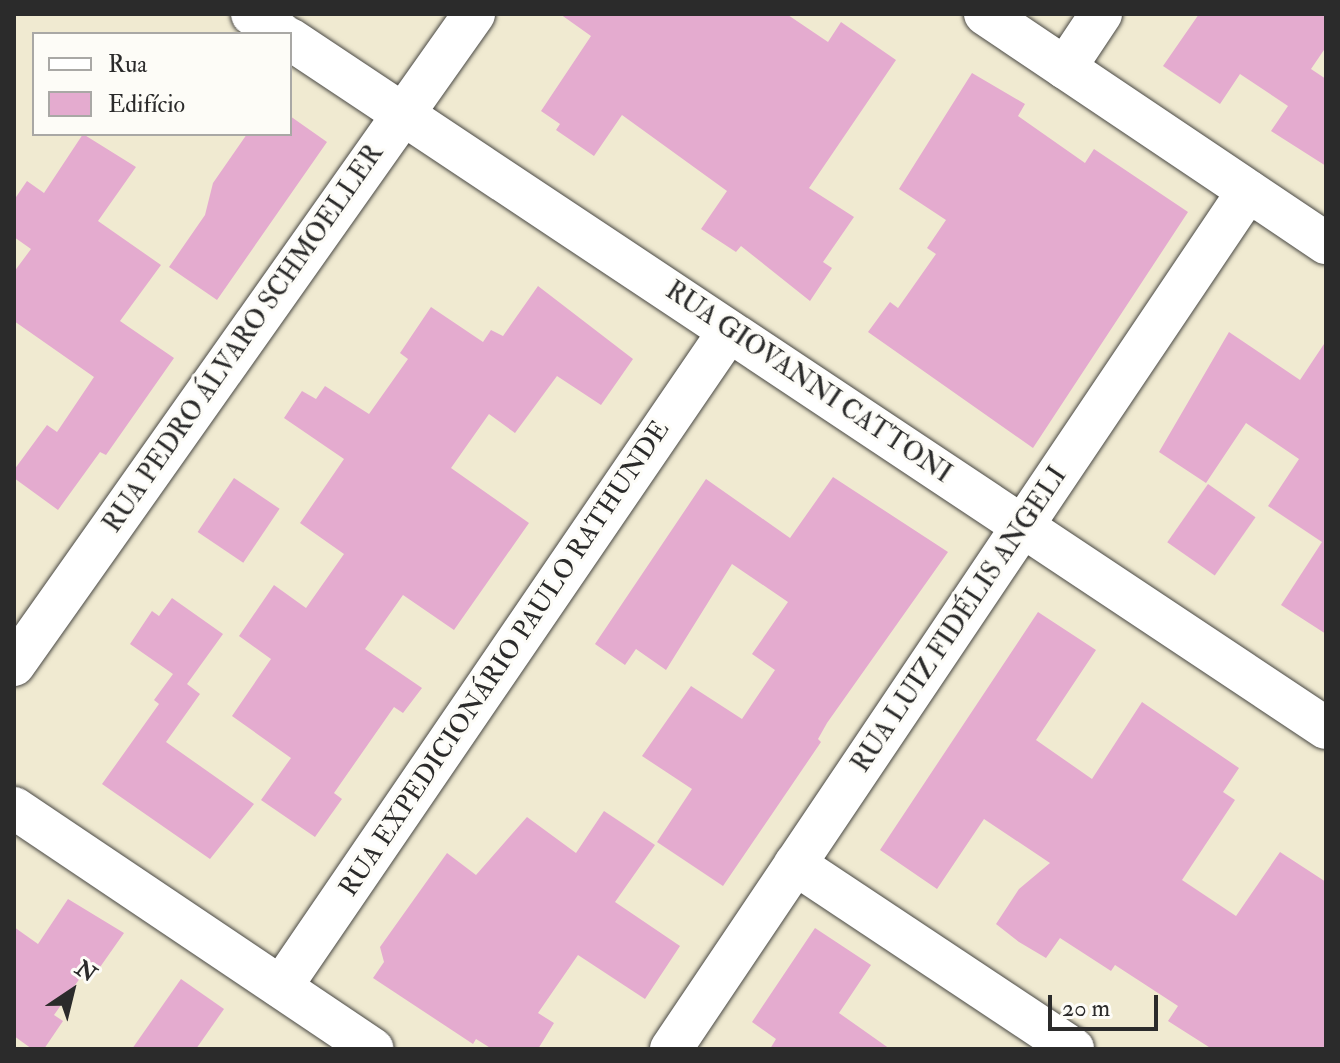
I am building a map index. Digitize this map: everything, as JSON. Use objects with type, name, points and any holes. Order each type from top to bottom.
[{"type":"street","points":[[252,14],[279,32]]},
{"type":"street","name":"RUA PEDRO ÁLVARO SCHMOELLER","points":[[14,665],[474,14]]},
{"type":"street","points":[[985,14],[1326,243]]},
{"type":"street","points":[[1065,68],[1101,14]]},
{"type":"street","name":"RUA GIOVANNI CATTONI","points":[[292,40],[1326,728]]},
{"type":"street","name":"RUA LUIZ FIDÉLIS ANGELI","points":[[671,1049],[1248,191]]},
{"type":"street","name":"RUA EXPEDICIONÁRIO PAULO RATHUNDE","points":[[281,987],[729,331]]},
{"type":"street","points":[[14,808],[372,1049]]},
{"type":"street","points":[[795,864],[1073,1049]]},
{"type":"building","points":[[560,14],[788,15],[828,42],[841,22],[896,60],[809,188],[854,217],[823,262],[832,268],[810,301],[741,246],[736,252],[701,229],[727,191],[622,115],[594,156],[556,130],[560,124],[541,111],[591,36]]},
{"type":"building","points":[[1199,14],[1326,14],[1326,47],[1311,69],[1326,79],[1326,166],[1271,131],[1288,106],[1240,74],[1220,104],[1163,66]]},
{"type":"building","points":[[972,73],[1025,104],[1018,116],[1085,163],[1094,149],[1188,212],[1033,448],[868,332],[890,302],[898,308],[936,254],[927,248],[946,220],[899,189]]},
{"type":"building","points":[[292,117],[327,142],[217,300],[169,267],[205,215],[213,183],[246,136],[292,136]]},
{"type":"building","points":[[82,136],[136,167],[98,221],[161,265],[120,321],[174,358],[106,455],[100,452],[58,510],[14,478],[14,470],[47,425],[57,432],[94,377],[14,321],[14,272],[31,249],[14,237],[14,200],[27,181],[44,193]]},
{"type":"building","points":[[538,286],[633,359],[601,405],[557,376],[515,433],[489,414],[451,468],[529,523],[454,630],[403,595],[365,649],[422,688],[403,713],[394,707],[334,793],[342,799],[315,837],[261,800],[291,758],[232,716],[271,659],[239,636],[274,585],[306,608],[344,554],[300,523],[344,459],[284,418],[302,391],[316,399],[325,386],[369,414],[408,359],[400,353],[431,307],[483,342],[491,330],[503,336]]},
{"type":"building","points":[[1229,332],[1300,380],[1326,341],[1326,634],[1281,605],[1322,542],[1268,506],[1299,459],[1246,423],[1206,483],[1159,452]]},
{"type":"building","points":[[833,477],[948,552],[827,723],[818,739],[821,742],[723,886],[657,842],[692,789],[642,756],[691,686],[742,719],[775,670],[752,654],[788,602],[732,564],[666,670],[636,649],[625,665],[595,644],[706,479],[790,538]]},
{"type":"building","points":[[234,478],[280,509],[243,563],[198,532]]},
{"type":"building","points":[[1208,484],[1256,517],[1215,575],[1167,542]]},
{"type":"building","points":[[172,598],[223,634],[187,684],[200,694],[166,742],[254,804],[210,859],[102,784],[159,704],[154,700],[173,674],[130,644],[152,611],[159,616]]},
{"type":"building","points":[[1038,612],[1096,650],[1036,740],[1092,779],[1142,702],[1239,768],[1223,792],[1235,800],[1182,880],[1236,916],[1280,852],[1326,882],[1326,1049],[1212,1049],[1168,1021],[1178,1006],[1115,965],[1111,971],[1060,938],[1046,958],[1019,942],[996,924],[1019,889],[1050,863],[984,819],[937,889],[880,850]]},
{"type":"building","points":[[604,811],[655,845],[615,902],[680,946],[645,999],[578,955],[538,1013],[554,1023],[538,1049],[492,1049],[476,1039],[473,1044],[373,978],[384,962],[380,947],[447,853],[476,875],[527,817],[576,853]]},
{"type":"building","points":[[68,899],[124,933],[98,970],[90,964],[54,1015],[63,1021],[44,1049],[32,1049],[14,1036],[14,927],[38,944]]},
{"type":"building","points":[[815,928],[871,965],[839,1013],[890,1049],[770,1049],[776,1039],[752,1022]]},
{"type":"building","points":[[181,979],[224,1009],[196,1049],[132,1049]]}]
